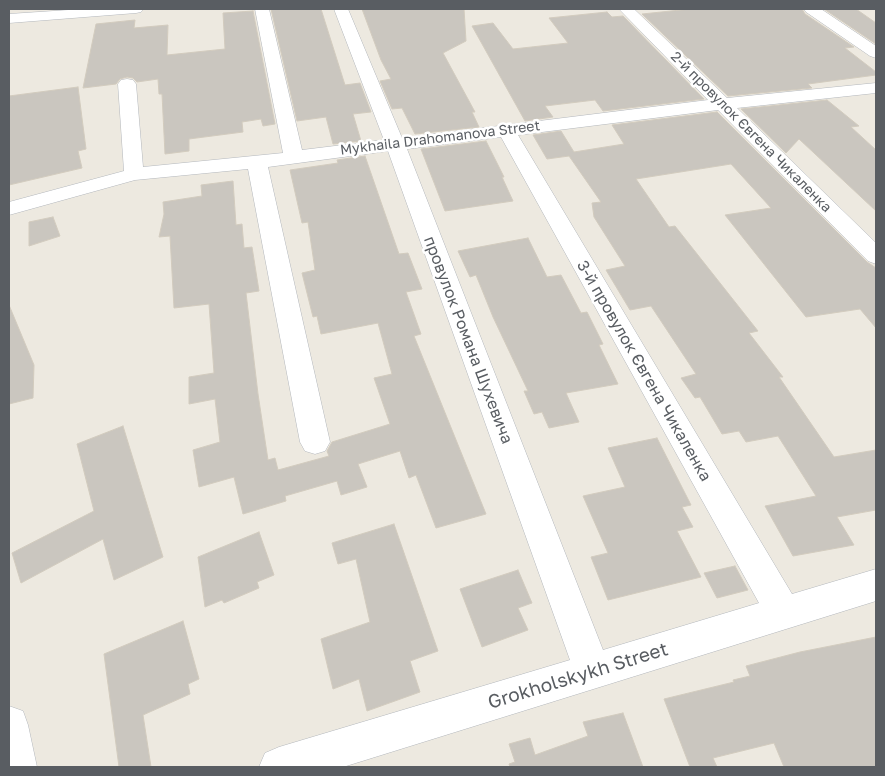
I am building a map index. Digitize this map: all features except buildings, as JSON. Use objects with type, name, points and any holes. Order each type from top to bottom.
[{"type":"street","points":[[9,19],[136,9]]},
{"type":"street","points":[[262,9],[294,157]]},
{"type":"street","name":"провулок Романа Шухевича","points":[[341,9],[395,144],[593,671]]},
{"type":"street","name":"2-й провулок Євгена Чикаленка","points":[[626,9],[876,256]]},
{"type":"street","points":[[811,9],[876,53]]},
{"type":"street","points":[[128,84],[134,174]]},
{"type":"street","name":"Mykhaila Drahomanova Street","points":[[9,210],[134,174],[257,162],[722,104],[876,88]]},
{"type":"street","name":"3-й провулок Євгена Чикаленка","points":[[506,130],[783,612]]},
{"type":"street","points":[[257,162],[315,442]]},
{"type":"street","name":"Grokholskykh Street","points":[[279,767],[783,612],[876,586]]},
{"type":"street","points":[[9,725],[17,767]]}]
